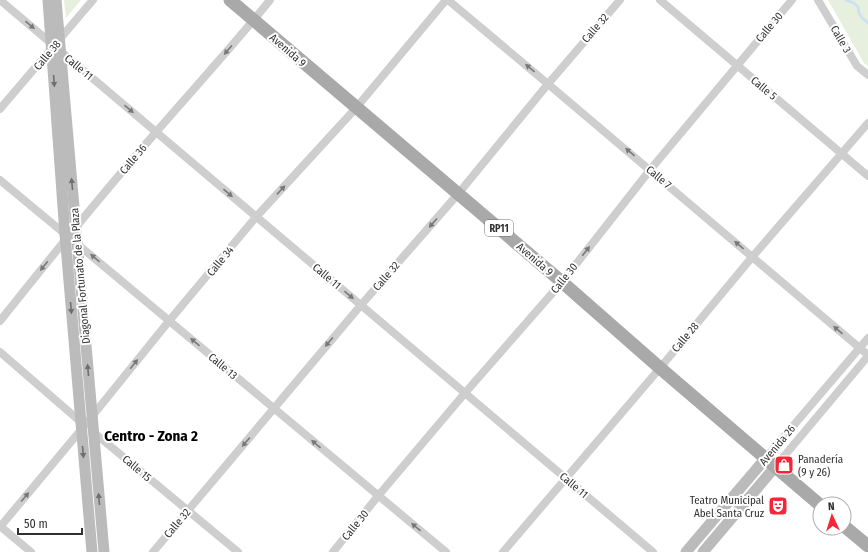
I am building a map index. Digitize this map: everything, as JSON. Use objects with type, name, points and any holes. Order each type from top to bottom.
[{"type":"main road","name":"Diagonal Fortunato de la Plaza","points":[[48,0],[55,46],[85,427],[92,552]]},
{"type":"main road","name":"Diagonal Fortunato de la Plaza","points":[[55,46],[56,0]]},
{"type":"main road","name":"Avenida 9","points":[[230,0],[562,282],[812,498]]},
{"type":"main road","name":"Diagonal Fortunato de la Plaza","points":[[70,236],[92,416],[85,427],[104,552]]},
{"type":"main road","name":"Avenida 26","points":[[686,552],[770,463]]},
{"type":"main road","name":"Avenida 26","points":[[702,552],[770,463]]},
{"type":"main road","points":[[852,533],[868,546]]},
{"type":"street","name":"Calle 11","points":[[0,0],[654,552]]},
{"type":"street","name":"Calle 38","points":[[0,109],[93,0]]},
{"type":"street","name":"Calle 36","points":[[0,320],[156,132],[270,0]]},
{"type":"street","name":"Calle 7","points":[[447,0],[753,256],[868,355]]},
{"type":"street","name":"Calle 34","points":[[92,416],[256,217],[356,108],[447,0]]},
{"type":"street","name":"Calle 32","points":[[153,552],[361,305],[458,194],[548,84],[620,0]]},
{"type":"street","name":"Calle 5","points":[[660,0],[868,176]]},
{"type":"street","name":"Calle 30","points":[[332,552],[465,393],[562,282],[650,170],[792,0]]},
{"type":"street","name":"Calle 3","points":[[818,0],[857,66],[868,75]]},
{"type":"street","name":"Calle 28","points":[[503,552],[660,368],[753,256],[868,123]]},
{"type":"street","name":"Calle 13","points":[[0,180],[70,236],[169,321],[446,552]]},
{"type":"street","name":"Avenida 26","points":[[770,463],[868,338]]},
{"type":"street","name":"Calle 15","points":[[0,352],[85,427],[238,552]]},
{"type":"street","name":"Avenida 26","points":[[770,463],[868,355]]},
{"type":"street","points":[[31,552],[0,526],[85,427]]},
{"type":"green space","points":[[64,0],[81,0],[66,18]]},
{"type":"green space","points":[[828,0],[868,0],[868,66],[864,63]]},
{"type":"waterway","points":[[846,0],[854,3],[858,7],[862,18],[868,23]]},
{"type":"place","name":"Panadería (9 y 26)","points":[[784,465]]},
{"type":"place","name":"Teatro Municipal Abel Santa Cruz","points":[[778,506]]},
{"type":"district","name":"Centro - Zona 2","points":[[151,436]]}]
